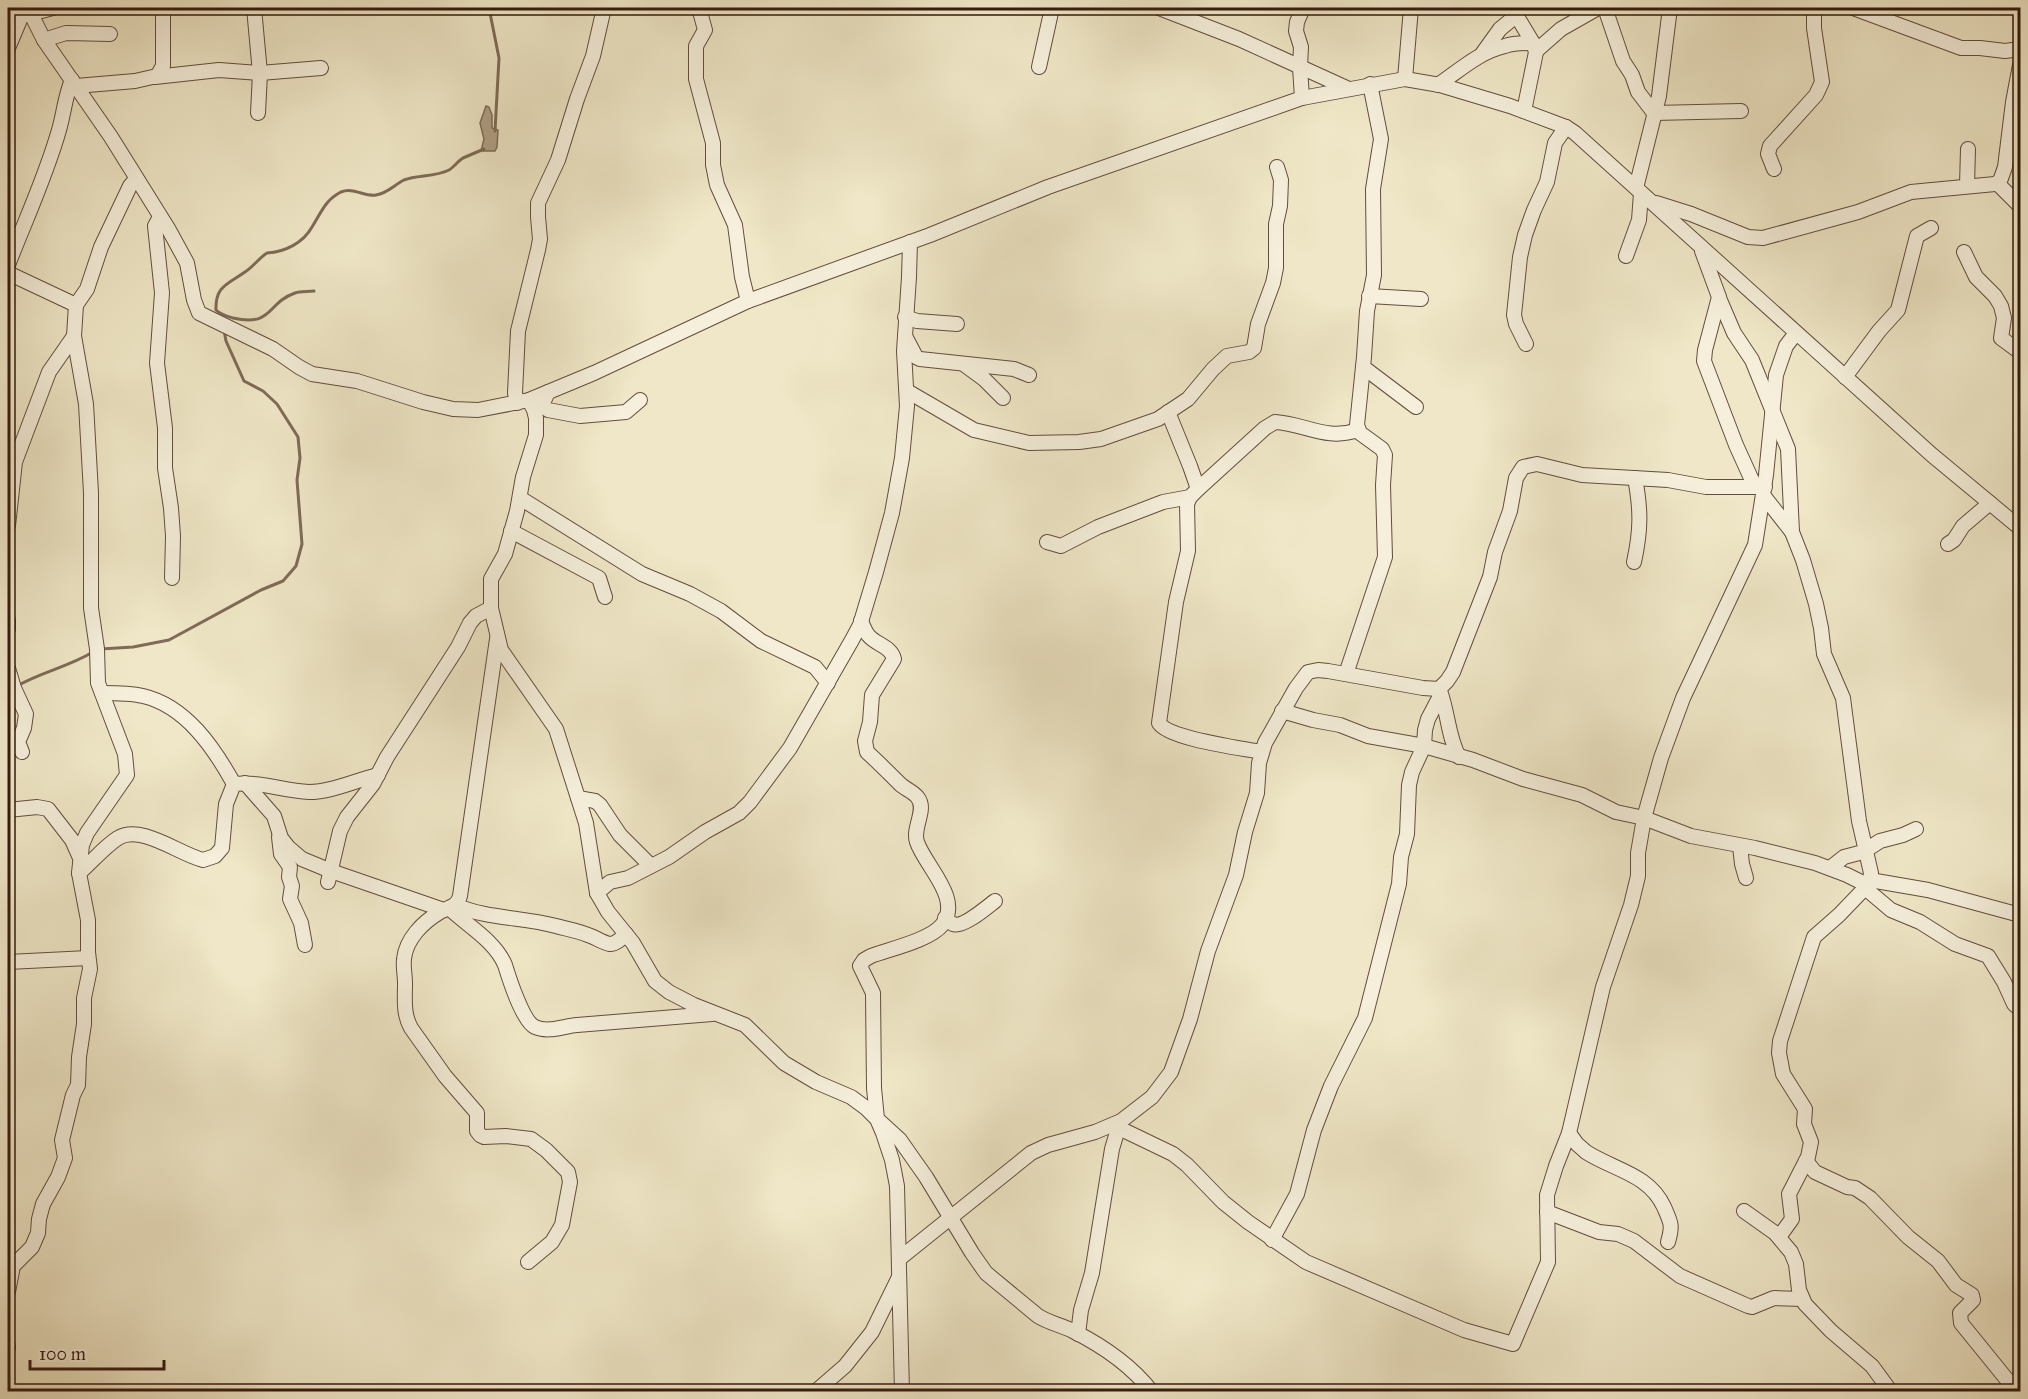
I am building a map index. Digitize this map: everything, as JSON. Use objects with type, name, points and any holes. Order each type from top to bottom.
[{"type":"street","points":[[27,10],[53,8]]},
{"type":"street","points":[[155,78],[160,72],[163,60],[163,8]]},
{"type":"street","points":[[254,8],[260,73],[258,113]]},
{"type":"street","points":[[536,435],[534,410],[515,393],[518,331],[540,239],[538,203],[558,160],[592,56],[604,8]]},
{"type":"street","points":[[699,8],[705,30],[695,51],[696,79],[714,143],[713,165],[717,185],[735,225],[742,277],[748,301]]},
{"type":"street","points":[[1039,67],[1052,8]]},
{"type":"street","points":[[1159,8],[1239,39],[1349,89]]},
{"type":"street","points":[[1302,98],[1301,47],[1296,31],[1303,8]]},
{"type":"street","points":[[1405,79],[1411,8]]},
{"type":"street","points":[[1438,85],[1482,54],[1506,45],[1535,47],[1561,29],[1599,8]]},
{"type":"street","points":[[1605,8],[1623,61],[1632,75],[1638,92],[1654,113]]},
{"type":"street","points":[[1626,256],[1640,220],[1670,8]]},
{"type":"street","points":[[1774,169],[1768,154],[1770,146],[1821,88],[1814,8]]},
{"type":"street","points":[[1853,8],[1954,47],[2020,50]]},
{"type":"street","points":[[27,10],[111,137],[187,263],[194,300],[199,313],[246,335],[312,374],[357,381],[423,402],[465,410],[478,410],[523,401],[548,392],[748,301],[910,242],[1048,187],[1302,98],[1405,79],[1438,85],[1524,111],[1566,127],[1595,149],[1932,455],[2020,528]]},
{"type":"street","points":[[8,48],[27,10]]},
{"type":"street","points":[[1482,54],[1514,11],[1535,47],[1524,111]]},
{"type":"street","points":[[45,40],[66,33],[110,34]]},
{"type":"street","points":[[8,266],[60,128],[66,93],[74,83],[155,78],[219,70],[260,73],[321,68]]},
{"type":"street","points":[[1643,194],[1748,237],[1763,238],[1858,212],[1911,192],[1997,183],[2003,176],[2013,102],[2020,73]]},
{"type":"street","points":[[1346,674],[1385,557],[1383,485],[1385,455],[1382,449],[1359,433],[1357,415],[1369,296],[1374,274],[1373,189],[1381,138],[1370,84]]},
{"type":"street","points":[[1654,113],[1741,111]]},
{"type":"street","points":[[1526,344],[1514,315],[1520,257],[1534,210],[1547,182],[1556,144],[1566,127]]},
{"type":"street","points":[[2008,146],[2020,138]]},
{"type":"street","points":[[1967,186],[1968,149]]},
{"type":"street","points":[[907,391],[974,430],[1029,443],[1068,443],[1101,439],[1146,424],[1168,412],[1188,399],[1227,356],[1249,352],[1254,348],[1259,318],[1270,294],[1276,268],[1276,221],[1280,206],[1281,180],[1277,167]]},
{"type":"street","points":[[8,1292],[13,1266],[26,1254],[35,1240],[43,1204],[58,1177],[65,1158],[62,1140],[73,1095],[78,1085],[84,998],[90,969],[88,921],[79,873],[80,858],[87,833],[127,775],[125,754],[98,683],[97,649],[91,608],[91,493],[86,404],[74,336],[76,305],[87,289],[101,247],[130,186],[136,180]]},
{"type":"street","points":[[1997,183],[2020,206]]},
{"type":"street","points":[[160,217],[155,226],[162,293],[157,363],[165,428],[165,468],[173,526],[172,578]]},
{"type":"street","points":[[1845,377],[1879,331],[1898,310],[1917,236],[1931,228]]},
{"type":"street","points":[[597,893],[610,882],[627,878],[669,857],[705,832],[739,813],[754,797],[790,748],[852,640],[861,621],[892,513],[902,458],[907,391],[904,335],[910,242]]},
{"type":"street","points":[[1700,246],[1734,333],[1752,360],[1788,449],[1792,532]]},
{"type":"street","points":[[1964,252],[1976,277],[1995,296],[2001,306],[2004,318],[2001,338],[2020,352]]},
{"type":"street","points":[[8,273],[76,305]]},
{"type":"street","points":[[1369,296],[1421,299]]},
{"type":"street","points":[[1719,297],[1704,357],[1736,445],[1761,490],[1792,532],[1803,560],[1816,604],[1824,654],[1843,698],[1854,790],[1871,873],[1867,884],[1839,915],[1814,937],[1780,1041],[1779,1053],[1783,1074],[1805,1110],[1804,1124],[1810,1142],[1806,1161],[1790,1190],[1792,1218],[1779,1237]]},
{"type":"street","points":[[905,317],[917,321],[957,324]]},
{"type":"street","points":[[1120,1125],[1173,1154],[1223,1202],[1272,1240],[1306,1262],[1464,1330],[1513,1344],[1548,1262],[1547,1195],[1569,1133],[1603,987],[1633,896],[1638,876],[1638,853],[1644,818],[1661,758],[1683,698],[1755,545],[1776,375],[1786,346],[1796,333]]},
{"type":"street","points":[[904,335],[916,357],[920,359],[1014,369],[1029,375]]},
{"type":"street","points":[[8,526],[15,462],[49,372],[74,336]]},
{"type":"street","points":[[965,365],[984,379],[1003,398]]},
{"type":"street","points":[[1363,367],[1416,407]]},
{"type":"street","points":[[548,392],[543,403],[548,410],[580,416],[626,412],[640,400]]},
{"type":"street","points":[[548,410],[536,435],[523,477],[520,498],[504,554],[491,579],[491,608],[501,650],[556,729],[586,823],[597,893],[608,912],[626,934],[655,981],[679,998],[745,1024],[784,1063],[816,1082],[851,1097],[866,1108],[900,1140],[986,1273],[1038,1316],[1078,1334],[1125,1363],[1152,1392]]},
{"type":"street","points":[[1168,412],[1190,466],[1194,493]]},
{"type":"street","points":[[1262,752],[1197,740],[1169,732],[1159,723],[1176,602],[1188,551],[1186,504],[1194,493],[1265,428],[1275,422],[1344,435],[1358,430]]},
{"type":"street","points":[[1272,1240],[1297,1194],[1314,1130],[1331,1086],[1365,1018],[1399,884],[1401,857],[1407,834],[1409,785],[1412,772],[1424,746],[1425,730],[1439,698],[1439,689],[1453,672],[1487,587],[1495,552],[1510,511],[1514,485],[1520,470],[1527,465],[1537,464],[1582,475],[1678,481],[1706,487],[1735,486],[1761,490]]},
{"type":"street","points":[[1634,562],[1640,537],[1641,510],[1635,478]]},
{"type":"street","points":[[1047,542],[1061,546],[1098,527],[1163,502],[1194,493]]},
{"type":"street","points":[[520,498],[642,574],[721,610],[761,641],[815,667],[828,683]]},
{"type":"street","points":[[1948,544],[1954,540],[1963,526],[1990,503]]},
{"type":"street","points":[[511,531],[599,578],[605,597]]},
{"type":"street","points":[[329,876],[340,831],[347,817],[368,791],[387,757],[458,647],[470,623],[476,616],[491,608]]},
{"type":"street","points":[[8,620],[8,629]]},
{"type":"street","points":[[861,621],[870,637],[894,655],[894,659],[872,694],[872,713],[865,747],[867,752],[902,786],[920,799],[922,806],[915,832],[916,840],[946,894],[947,905],[943,924],[933,933],[871,956],[860,966],[873,993],[876,1119],[892,1160],[897,1186],[902,1392]]},
{"type":"street","points":[[497,637],[460,896],[450,908],[421,926],[409,944],[404,962],[407,1020],[445,1076],[477,1113],[477,1131],[480,1135],[531,1138],[568,1172],[569,1189],[564,1219],[559,1231],[552,1242],[528,1262]]},
{"type":"street","points":[[8,668],[26,714],[24,728],[18,742],[22,752]]},
{"type":"street","points":[[899,1259],[1031,1153],[1048,1145],[1120,1125],[1167,1079],[1174,1066],[1190,1020],[1208,951],[1236,876],[1245,832],[1257,793],[1262,752],[1282,711],[1308,672],[1318,670],[1439,689]]},
{"type":"street","points":[[1439,689],[1445,703],[1454,747],[1459,757]]},
{"type":"street","points":[[102,693],[130,693],[155,699],[182,717],[200,732],[240,783],[274,816],[281,838],[295,853],[329,876],[450,908],[550,925],[589,935],[610,944],[626,934]]},
{"type":"street","points":[[1282,711],[1340,725],[1368,736],[1424,746],[1473,760],[1523,779],[1582,795],[1616,812],[1644,818],[1690,836],[1773,852],[1830,868],[1867,884],[1928,890],[2020,915]]},
{"type":"street","points":[[240,783],[312,792],[327,790],[378,775]]},
{"type":"street","points":[[79,873],[117,839],[127,834],[140,835],[203,860],[215,856],[222,848],[226,804],[240,783]]},
{"type":"street","points":[[578,798],[595,801],[600,805],[620,835],[650,866]]},
{"type":"street","points":[[8,810],[37,807],[48,809],[72,840],[80,858]]},
{"type":"street","points":[[279,829],[281,854],[290,867],[289,878],[292,886],[290,899],[301,923],[305,945]]},
{"type":"street","points":[[1830,868],[1844,857],[1865,850],[1880,841],[1916,829]]},
{"type":"street","points":[[1740,846],[1746,878]]},
{"type":"street","points":[[1867,884],[1891,910],[1920,922],[1960,947],[1988,957],[2004,982],[2014,1004],[2020,1009]]},
{"type":"street","points":[[945,918],[952,924],[959,924],[972,918],[995,901]]},
{"type":"street","points":[[450,908],[488,941],[495,950],[505,965],[513,992],[530,1023],[536,1028],[557,1029],[577,1025],[717,1013]]},
{"type":"street","points":[[8,962],[88,958]]},
{"type":"street","points":[[1078,1334],[1081,1310],[1091,1280],[1107,1176],[1120,1125]]},
{"type":"street","points":[[1569,1133],[1586,1152],[1652,1187],[1672,1223],[1668,1242]]},
{"type":"street","points":[[1806,1161],[1815,1172],[1847,1187],[1856,1188],[1870,1198],[1908,1237],[1938,1261],[1956,1285],[1972,1295],[1973,1300],[1960,1313],[1961,1323],[2017,1392]]},
{"type":"street","points":[[1743,1211],[1779,1237],[1794,1257],[1802,1299],[1831,1331],[1872,1366],[1891,1392]]},
{"type":"street","points":[[1547,1212],[1599,1232],[1618,1234],[1634,1241],[1680,1276],[1748,1306],[1752,1307],[1774,1298],[1802,1299]]},
{"type":"street","points":[[815,1392],[845,1366],[872,1332],[900,1277]]},
{"type":"shaded area","points":[[486,106],[489,107],[492,115],[492,128],[498,130],[495,151],[481,151],[484,139],[480,123]]},
{"type":"waterway","points":[[489,8],[499,58],[495,131]]},
{"type":"waterway","points":[[314,291],[297,292],[286,297],[263,317],[256,319],[233,318],[216,310],[216,302],[224,286],[248,270],[267,253],[287,249],[304,238],[327,203],[336,195],[345,191],[380,194],[404,180],[449,170],[463,158],[484,149]]},
{"type":"waterway","points":[[101,649],[133,647],[169,640],[261,590],[283,581],[296,566],[302,544],[297,480],[300,458],[298,437],[277,404],[263,391],[244,381],[226,341],[224,330]]},
{"type":"waterway","points":[[17,686],[93,652]]}]
